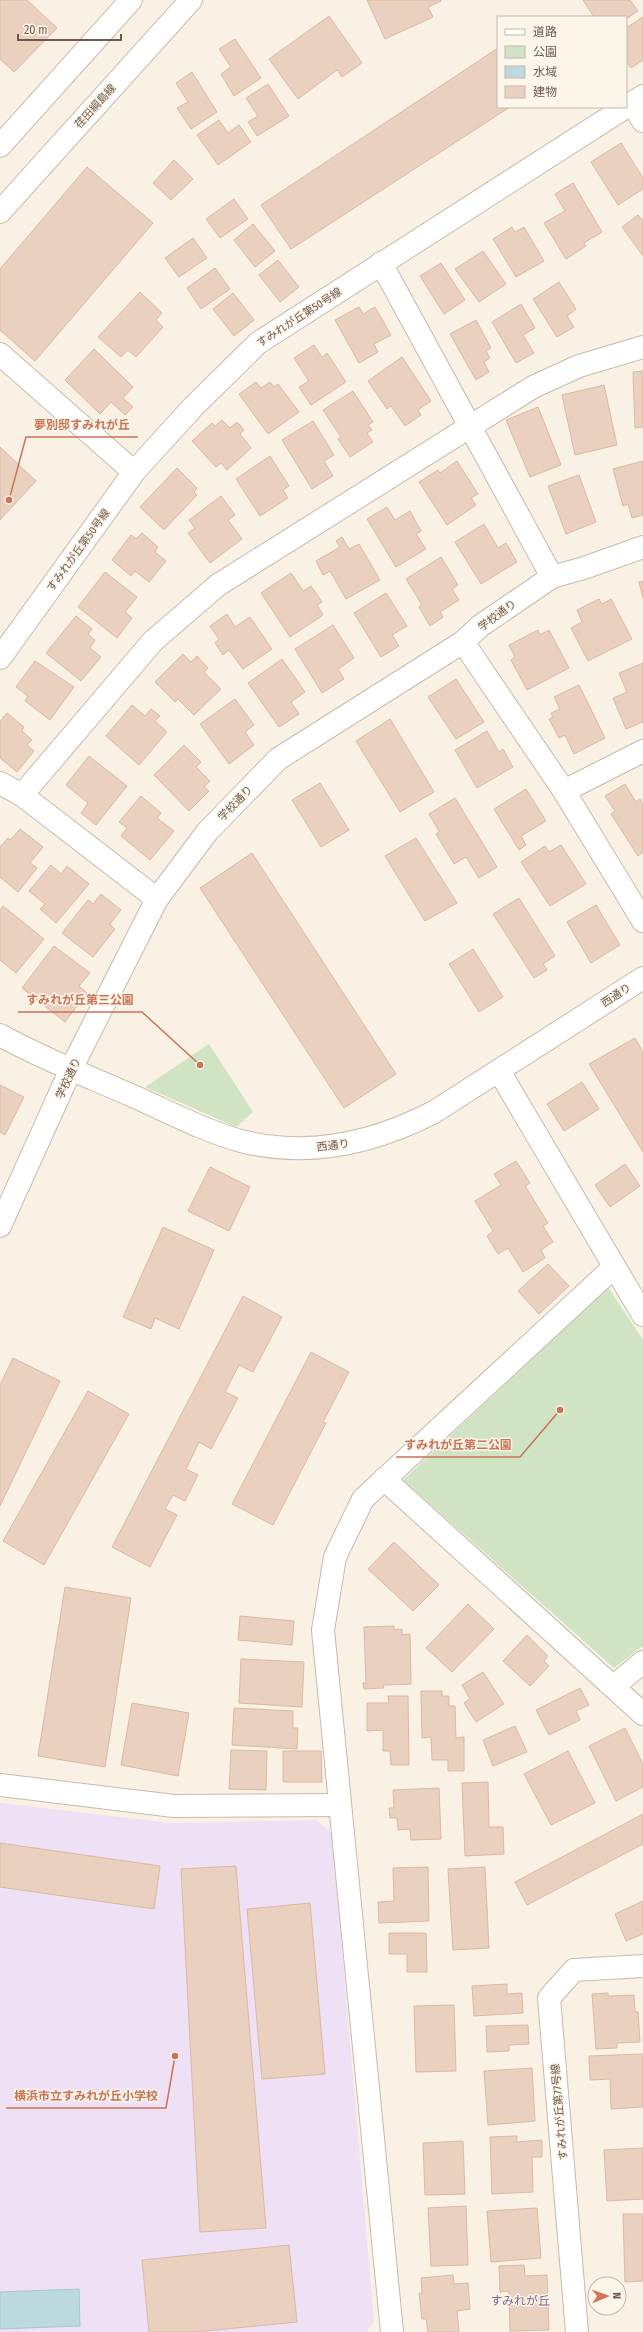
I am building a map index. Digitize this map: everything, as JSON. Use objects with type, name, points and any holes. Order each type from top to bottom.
[{"type":"street","points":[[0,146],[131,0]]},
{"type":"street","name":"荏田綱島線","points":[[0,212],[191,0]]},
{"type":"street","name":"すみれが丘第50号線","points":[[0,658],[134,472],[193,407],[258,343],[381,263],[639,107]]},
{"type":"street","points":[[381,263],[552,577]]},
{"type":"street","points":[[22,795],[153,641],[218,585],[469,425],[533,387],[573,369],[643,347]]},
{"type":"street","points":[[0,354],[134,472]]},
{"type":"street","name":"学校通り","points":[[0,1226],[71,1069],[157,899],[206,832],[278,759],[463,642],[480,626],[552,577],[584,568],[643,547]]},
{"type":"street","points":[[463,642],[564,791],[643,921]]},
{"type":"street","points":[[564,791],[643,751]]},
{"type":"street","points":[[0,783],[22,795],[157,899]]},
{"type":"street","name":"西通り","points":[[0,1035],[71,1069],[240,1140],[269,1146],[297,1149],[326,1147],[355,1142],[409,1125],[499,1070],[643,978]]},
{"type":"street","points":[[499,1070],[613,1268],[643,1316]]},
{"type":"street","points":[[392,2332],[323,1630],[335,1557],[363,1498],[613,1268]]},
{"type":"street","points":[[384,1479],[614,1686],[643,1714]]},
{"type":"street","points":[[614,1686],[643,1662]]},
{"type":"street","points":[[0,1785],[174,1806],[340,1805]]},
{"type":"street","name":"すみれが丘第77号線","points":[[577,2332],[550,1998],[574,1970],[643,1966]]},
{"type":"shaded area","points":[[0,1803],[171,1823],[316,1820],[332,1833],[374,2322],[366,2332],[0,2332]]},
{"type":"green space","points":[[209,1044],[253,1112],[236,1127],[145,1087]]},
{"type":"green space","points":[[608,1287],[643,1340],[643,1646],[614,1668],[403,1480]]},
{"type":"water","points":[[79,2289],[80,2326],[0,2329],[0,2292]]},
{"type":"building","points":[[0,0],[27,0],[57,28],[14,72],[0,59]]},
{"type":"building","points":[[367,0],[441,1],[428,7],[433,17],[385,39]]},
{"type":"building","points":[[583,0],[630,0],[638,11],[627,18],[627,16],[593,16]]},
{"type":"building","points":[[329,16],[362,63],[342,77],[337,70],[298,99],[269,59]]},
{"type":"building","points":[[643,17],[643,60],[631,68],[627,62],[627,27]]},
{"type":"building","points":[[235,39],[261,78],[234,96],[221,74],[231,67],[219,49]]},
{"type":"building","points":[[497,49],[497,108],[508,108],[291,249],[261,205]]},
{"type":"building","points":[[192,72],[217,112],[191,129],[177,108],[188,102],[176,83]]},
{"type":"building","points":[[268,84],[289,116],[257,136],[248,122],[258,116],[246,98]]},
{"type":"building","points":[[219,120],[228,133],[239,125],[251,142],[218,165],[197,135]]},
{"type":"building","points":[[621,143],[643,178],[643,189],[618,205],[591,162]]},
{"type":"building","points":[[174,160],[193,179],[171,200],[153,183]]},
{"type":"building","points":[[87,167],[153,223],[35,361],[0,330],[0,269]]},
{"type":"building","points":[[573,183],[602,232],[584,243],[586,246],[566,259],[544,223],[565,211],[555,194]]},
{"type":"building","points":[[234,199],[248,219],[220,238],[206,219]]},
{"type":"building","points":[[638,215],[643,221],[643,256],[622,227]]},
{"type":"building","points":[[253,224],[275,251],[255,267],[234,240]]},
{"type":"building","points":[[512,227],[515,232],[524,227],[544,261],[516,277],[493,239]]},
{"type":"building","points":[[193,238],[207,258],[179,277],[165,258]]},
{"type":"building","points":[[483,251],[506,284],[479,302],[455,269]]},
{"type":"building","points":[[278,260],[299,287],[280,302],[259,275]]},
{"type":"building","points":[[441,263],[465,300],[444,314],[420,276]]},
{"type":"building","points":[[215,268],[230,289],[201,309],[187,288]]},
{"type":"building","points":[[559,282],[576,309],[567,316],[574,327],[557,337],[533,299]]},
{"type":"building","points":[[140,292],[162,313],[156,320],[163,327],[136,357],[128,350],[121,357],[98,337]]},
{"type":"building","points":[[233,293],[254,320],[234,336],[213,309]]},
{"type":"building","points":[[521,304],[535,328],[523,335],[534,353],[516,363],[492,322]]},
{"type":"building","points":[[359,307],[363,314],[375,307],[391,335],[374,344],[378,352],[359,363],[335,320]]},
{"type":"building","points":[[476,320],[491,348],[486,351],[490,358],[484,362],[489,372],[476,380],[450,334]]},
{"type":"building","points":[[314,345],[322,357],[327,353],[346,382],[311,405],[299,387],[309,381],[294,358]]},
{"type":"building","points":[[94,349],[133,387],[123,398],[133,407],[125,415],[111,402],[100,414],[65,380]]},
{"type":"building","points":[[402,357],[431,401],[418,410],[421,415],[405,426],[391,406],[387,409],[368,381]]},
{"type":"building","points":[[643,371],[643,427],[635,428],[633,372]]},
{"type":"building","points":[[256,382],[261,388],[270,382],[274,387],[278,384],[299,412],[268,434],[239,394]]},
{"type":"building","points":[[604,385],[617,445],[575,455],[562,395]]},
{"type":"building","points":[[353,391],[373,422],[368,425],[372,430],[367,433],[373,442],[350,457],[338,439],[341,437],[323,410]]},
{"type":"building","points":[[538,407],[561,465],[530,477],[506,420]]},
{"type":"building","points":[[222,420],[230,428],[237,422],[244,430],[240,434],[251,448],[227,470],[221,463],[216,467],[192,441],[212,423],[215,426]]},
{"type":"building","points":[[313,421],[334,455],[324,461],[333,476],[312,489],[282,440]]},
{"type":"building","points":[[0,447],[36,481],[0,520]]},
{"type":"building","points":[[270,456],[289,486],[283,490],[288,498],[260,516],[236,479]]},
{"type":"building","points":[[457,461],[478,494],[471,498],[476,505],[447,525],[419,482],[438,470],[440,473]]},
{"type":"building","points":[[643,461],[643,515],[632,518],[628,504],[623,506],[613,469]]},
{"type":"building","points":[[177,468],[197,488],[194,492],[197,495],[164,530],[140,507]]},
{"type":"building","points":[[579,475],[596,522],[566,534],[548,486]]},
{"type":"building","points":[[221,496],[235,515],[228,520],[242,539],[210,563],[188,533],[195,528],[189,520]]},
{"type":"building","points":[[387,507],[395,520],[410,511],[421,531],[416,534],[426,549],[396,567],[367,519]]},
{"type":"building","points":[[484,524],[498,548],[506,543],[517,562],[481,584],[455,542]]},
{"type":"building","points":[[142,533],[158,547],[155,552],[166,561],[149,582],[135,571],[131,576],[112,560],[131,535],[136,539]]},
{"type":"building","points":[[342,537],[349,549],[359,544],[380,580],[346,599],[330,571],[323,575],[316,561],[340,547],[336,541]]},
{"type":"building","points":[[441,557],[458,585],[452,589],[459,600],[440,612],[443,617],[430,626],[419,607],[422,605],[406,579]]},
{"type":"building","points":[[105,572],[137,597],[125,612],[132,618],[117,638],[78,607]]},
{"type":"building","points":[[291,573],[303,591],[311,586],[322,602],[317,605],[323,615],[290,637],[261,593]]},
{"type":"building","points":[[643,581],[643,598],[639,582]]},
{"type":"building","points":[[386,593],[407,626],[392,635],[399,646],[381,657],[354,613]]},
{"type":"building","points":[[599,599],[602,604],[611,599],[632,639],[588,661],[571,628],[582,622],[577,610]]},
{"type":"building","points":[[227,614],[235,627],[250,617],[272,649],[243,669],[229,650],[223,655],[215,643],[219,639],[210,626]]},
{"type":"building","points":[[76,616],[92,629],[88,634],[95,640],[90,648],[101,657],[81,681],[46,653]]},
{"type":"building","points":[[333,625],[354,658],[338,669],[344,679],[322,693],[295,649]]},
{"type":"building","points":[[538,630],[540,635],[549,630],[569,668],[527,690],[511,660],[515,657],[509,645]]},
{"type":"building","points":[[183,654],[191,662],[197,656],[208,668],[204,672],[221,689],[194,715],[178,699],[175,702],[155,682]]},
{"type":"building","points":[[282,659],[305,692],[291,702],[299,714],[279,727],[248,683]]},
{"type":"building","points":[[35,661],[74,687],[50,720],[25,701],[28,696],[16,687]]},
{"type":"building","points":[[643,663],[643,722],[626,729],[613,698],[627,692],[619,673]]},
{"type":"building","points":[[456,679],[484,722],[456,739],[428,697]]},
{"type":"building","points":[[579,685],[605,738],[574,754],[565,735],[559,738],[549,719],[553,717],[551,713],[560,709],[554,697]]},
{"type":"building","points":[[235,699],[254,725],[245,732],[254,745],[229,764],[200,724]]},
{"type":"building","points":[[132,705],[145,716],[151,709],[160,716],[155,721],[167,732],[139,765],[106,736]]},
{"type":"building","points":[[7,713],[24,727],[22,731],[32,740],[27,745],[34,751],[17,772],[0,758],[0,721]]},
{"type":"building","points":[[390,719],[434,792],[400,812],[356,741]]},
{"type":"building","points":[[487,731],[499,752],[503,749],[513,767],[477,788],[455,750]]},
{"type":"building","points":[[184,745],[201,762],[196,767],[210,781],[204,787],[209,791],[189,811],[154,775]]},
{"type":"building","points":[[89,756],[127,786],[96,825],[81,813],[88,803],[66,785]]},
{"type":"building","points":[[320,783],[349,830],[321,847],[292,800]]},
{"type":"building","points":[[625,784],[636,802],[640,799],[643,804],[643,852],[638,856],[611,814],[615,811],[605,796]]},
{"type":"building","points":[[526,789],[546,821],[521,836],[526,845],[519,850],[494,809]]},
{"type":"building","points":[[141,796],[161,813],[157,818],[174,831],[150,860],[121,836],[127,828],[119,822]]},
{"type":"building","points":[[455,798],[497,867],[479,878],[466,857],[454,864],[436,834],[439,831],[429,814]]},
{"type":"building","points":[[20,829],[43,847],[30,863],[37,868],[18,892],[0,877],[0,847],[8,838],[10,840]]},
{"type":"building","points":[[416,838],[457,903],[425,921],[385,856]]},
{"type":"building","points":[[561,845],[586,884],[550,906],[521,862],[545,846],[549,852]]},
{"type":"building","points":[[252,853],[396,1074],[344,1108],[200,888]]},
{"type":"building","points":[[51,865],[61,874],[67,866],[89,884],[56,923],[40,909],[45,904],[29,891]]},
{"type":"building","points":[[101,894],[121,910],[110,924],[115,929],[93,957],[62,933],[88,900],[93,904]]},
{"type":"building","points":[[519,898],[555,956],[543,964],[547,970],[534,978],[493,914]]},
{"type":"building","points":[[596,905],[620,945],[591,963],[567,922]]},
{"type":"building","points":[[3,906],[44,939],[16,973],[0,960],[0,910]]},
{"type":"building","points":[[54,946],[90,973],[79,986],[87,993],[65,1022],[22,988]]},
{"type":"building","points":[[473,949],[503,997],[479,1012],[449,964]]},
{"type":"building","points":[[635,1038],[643,1052],[643,1152],[589,1064]]},
{"type":"building","points":[[582,1082],[599,1109],[564,1131],[547,1104]]},
{"type":"building","points":[[0,1085],[24,1097],[5,1135],[0,1132]]},
{"type":"building","points":[[516,1161],[530,1183],[525,1186],[548,1223],[543,1226],[553,1242],[541,1250],[545,1258],[523,1272],[508,1248],[498,1254],[487,1236],[493,1231],[475,1201],[501,1185],[494,1174]]},
{"type":"building","points":[[625,1164],[640,1186],[610,1207],[595,1185]]},
{"type":"building","points":[[210,1167],[250,1187],[229,1231],[188,1211]]},
{"type":"building","points":[[163,1227],[214,1250],[179,1329],[155,1318],[151,1329],[123,1317]]},
{"type":"building","points":[[548,1264],[569,1286],[539,1314],[518,1291]]},
{"type":"building","points":[[243,1296],[282,1317],[253,1372],[239,1365],[225,1392],[238,1398],[211,1449],[199,1442],[186,1469],[198,1475],[185,1501],[173,1495],[165,1509],[177,1515],[150,1567],[112,1547]]},
{"type":"building","points":[[311,1352],[349,1372],[323,1422],[326,1423],[273,1525],[232,1504]]},
{"type":"building","points":[[13,1358],[60,1381],[0,1506],[0,1385]]},
{"type":"building","points":[[88,1391],[129,1414],[44,1565],[3,1541]]},
{"type":"building","points":[[394,1542],[439,1585],[413,1611],[368,1569]]},
{"type":"building","points":[[65,1587],[131,1598],[105,1767],[38,1756]]},
{"type":"building","points":[[468,1604],[494,1629],[452,1672],[426,1648]]},
{"type":"building","points":[[240,1616],[294,1621],[292,1645],[238,1640]]},
{"type":"building","points":[[394,1626],[394,1630],[402,1629],[402,1635],[410,1634],[411,1684],[383,1685],[384,1688],[364,1689],[363,1683],[366,1683],[364,1627]]},
{"type":"building","points":[[527,1635],[548,1656],[544,1661],[549,1666],[530,1686],[503,1661]]},
{"type":"building","points":[[241,1659],[304,1662],[302,1707],[239,1703]]},
{"type":"building","points":[[483,1672],[504,1704],[476,1722],[464,1703],[470,1699],[462,1685]]},
{"type":"building","points":[[580,1688],[589,1705],[576,1711],[580,1720],[549,1735],[536,1710]]},
{"type":"building","points":[[421,1691],[442,1691],[442,1696],[449,1696],[449,1706],[455,1706],[456,1738],[464,1737],[464,1771],[448,1771],[448,1760],[432,1760],[431,1737],[422,1738]]},
{"type":"building","points":[[388,1696],[408,1696],[409,1765],[391,1765],[390,1751],[383,1751],[383,1730],[367,1731],[367,1703],[389,1703]]},
{"type":"building","points":[[132,1703],[189,1713],[178,1776],[121,1765]]},
{"type":"building","points":[[234,1708],[293,1711],[293,1728],[298,1728],[297,1749],[232,1745]]},
{"type":"building","points":[[515,1726],[527,1752],[493,1766],[483,1740]]},
{"type":"building","points":[[625,1728],[643,1764],[643,1787],[616,1801],[589,1746]]},
{"type":"building","points":[[231,1750],[267,1751],[266,1790],[229,1789]]},
{"type":"building","points":[[283,1751],[321,1751],[322,1782],[283,1782]]},
{"type":"building","points":[[568,1751],[595,1803],[551,1825],[524,1774]]},
{"type":"building","points":[[488,1782],[489,1827],[503,1827],[504,1854],[465,1856],[462,1783]]},
{"type":"building","points":[[439,1788],[441,1839],[411,1840],[410,1829],[398,1830],[397,1818],[390,1818],[389,1808],[394,1808],[393,1790]]},
{"type":"building","points":[[643,1814],[643,1844],[527,1905],[515,1882]]},
{"type":"building","points":[[0,1843],[160,1866],[154,1909],[0,1887]]},
{"type":"building","points":[[236,1866],[266,2228],[200,2232],[181,1869]]},
{"type":"building","points":[[428,1867],[429,1921],[379,1923],[378,1902],[394,1901],[393,1868]]},
{"type":"building","points":[[485,1867],[489,1948],[453,1950],[448,1869]]},
{"type":"building","points":[[643,1901],[643,1934],[626,1941],[615,1914]]},
{"type":"building","points":[[310,1903],[325,2074],[262,2079],[247,1909]]},
{"type":"building","points":[[389,1933],[426,1933],[427,1972],[407,1972],[407,1954],[389,1954]]},
{"type":"building","points":[[507,1984],[507,1994],[522,1993],[523,2013],[474,2016],[472,1986]]},
{"type":"building","points":[[608,1993],[608,1996],[634,1995],[635,2012],[638,2012],[640,2042],[617,2043],[617,2048],[596,2049],[592,1994]]},
{"type":"building","points":[[454,2005],[456,2071],[416,2072],[414,2006]]},
{"type":"building","points":[[528,2025],[529,2044],[509,2045],[509,2051],[487,2052],[486,2026]]},
{"type":"building","points":[[643,2054],[643,2107],[611,2109],[610,2079],[590,2080],[589,2056]]},
{"type":"building","points":[[532,2068],[535,2121],[488,2125],[484,2071]]},
{"type":"building","points":[[517,2136],[517,2142],[542,2140],[542,2157],[532,2157],[533,2192],[492,2194],[490,2137]]},
{"type":"building","points":[[463,2141],[465,2194],[425,2195],[423,2143]]},
{"type":"building","points":[[643,2148],[643,2199],[607,2201],[604,2150]]},
{"type":"building","points":[[466,2206],[468,2265],[431,2266],[428,2208]]},
{"type":"building","points":[[537,2208],[541,2258],[491,2262],[487,2211]]},
{"type":"building","points":[[623,2214],[643,2214],[643,2281],[627,2282],[627,2276],[625,2276]]},
{"type":"building","points":[[289,2245],[297,2322],[195,2332],[149,2332],[142,2260]]},
{"type":"building","points":[[524,2265],[525,2276],[547,2275],[549,2330],[510,2331],[509,2291],[500,2292],[499,2266]]},
{"type":"building","points":[[453,2275],[454,2284],[468,2283],[470,2309],[457,2311],[459,2332],[428,2332],[426,2319],[422,2319],[419,2293],[422,2293],[421,2278]]},
{"type":"place","name":"夢別邸すみれが丘","points":[[9,500]]},
{"type":"place","name":"すみれが丘第三公園","points":[[200,1065]]},
{"type":"place","name":"すみれが丘第二公園","points":[[560,1410]]},
{"type":"place","name":"横浜市立すみれが丘小学校","points":[[175,2056]]},
{"type":"district","name":"すみれが丘","points":[[520,2301]]}]
